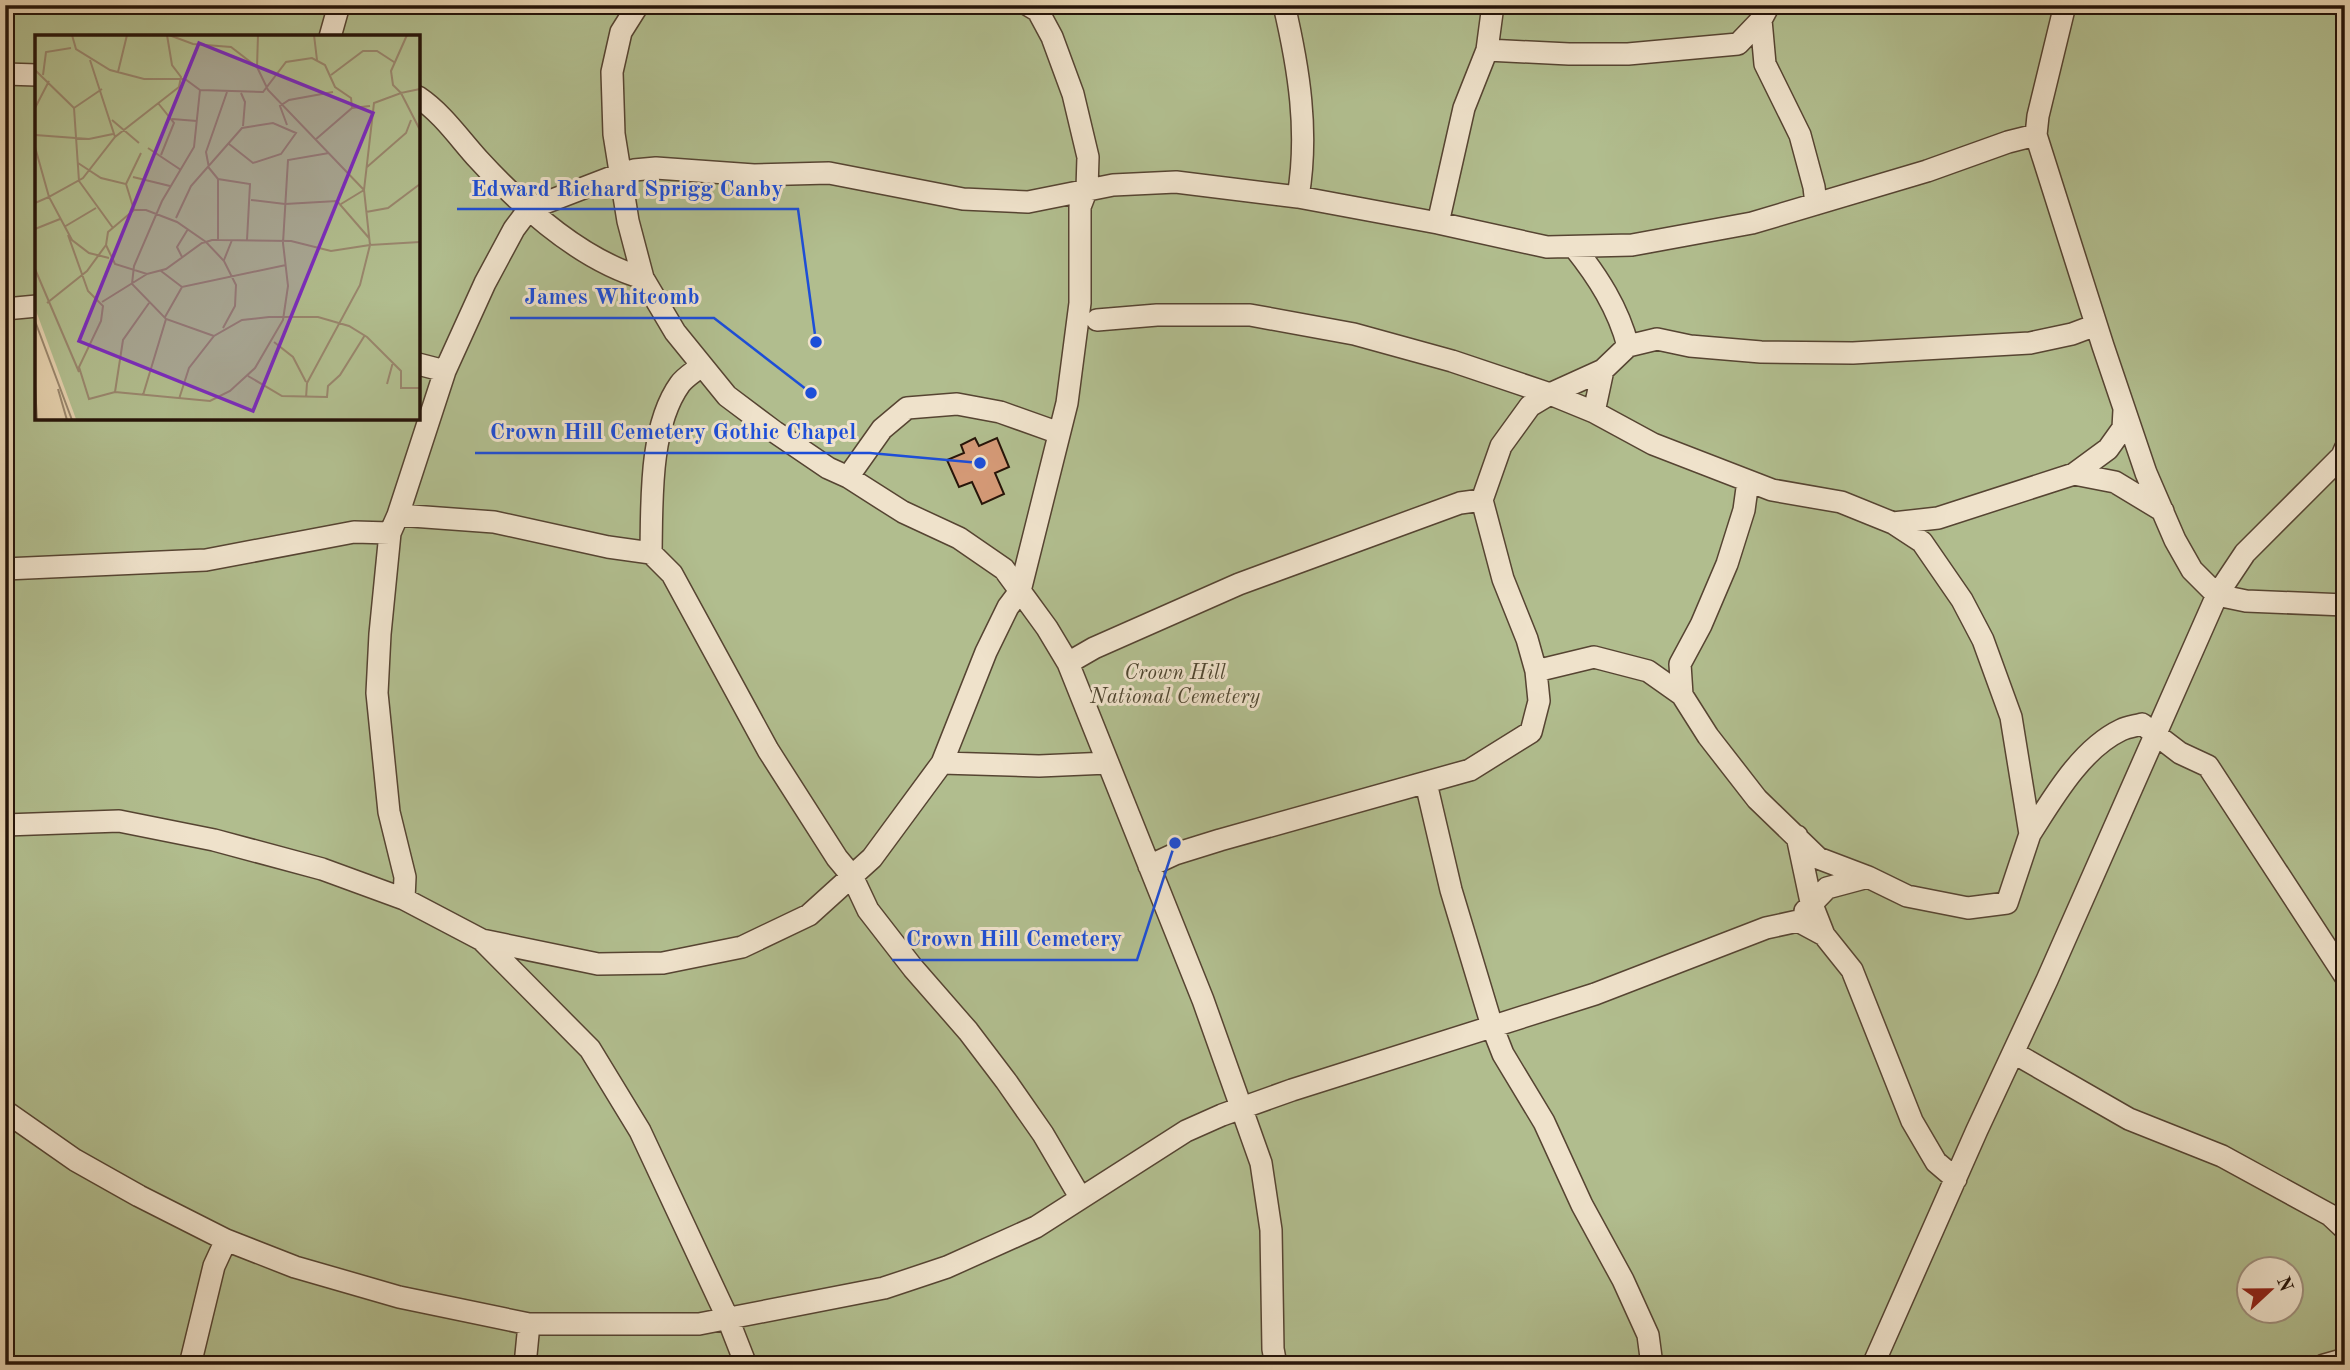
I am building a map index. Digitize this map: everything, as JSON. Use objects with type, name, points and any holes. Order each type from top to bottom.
[{"type":"lane","points":[[331,35],[339,5]]},
{"type":"lane","points":[[638,5],[621,32],[612,72],[614,134],[628,221],[643,278],[675,332],[727,396],[828,468],[848,477],[903,512],[959,538],[1004,569],[1047,628],[1068,663],[1203,1000],[1261,1163],[1271,1230],[1273,1349],[1276,1365]]},
{"type":"lane","points":[[1284,5],[1294,49],[1302,107],[1298,197]]},
{"type":"lane","points":[[1438,223],[1464,108],[1487,50],[1493,5]]},
{"type":"lane","points":[[2065,5],[2038,116],[2036,135],[2124,409],[2146,473],[2175,541],[2193,570],[2217,595],[2246,601],[2345,606]]},
{"type":"lane","points":[[5,825],[119,821],[214,840],[322,869],[404,899],[482,940],[598,964],[663,963],[742,947],[809,915],[872,858],[942,763],[986,652],[1008,607],[1020,591],[1032,547],[1068,403],[1080,303],[1080,207],[1087,189],[1088,157],[1073,94],[1038,7]]},
{"type":"lane","points":[[1738,44],[1765,13]]},
{"type":"lane","points":[[1765,13],[1765,64],[1800,135],[1816,204]]},
{"type":"lane","points":[[1487,50],[1628,54],[1738,44],[1765,64]]},
{"type":"lane","points":[[5,74],[35,75]]},
{"type":"lane","points":[[420,98],[430,105],[481,162],[547,226],[620,271],[643,278]]},
{"type":"lane","points":[[404,899],[405,877],[389,811],[377,694],[380,634],[394,524],[445,371],[485,284],[514,229],[529,209],[621,174],[656,168],[754,175],[829,173],[962,199],[1028,202],[1113,185],[1176,182],[1298,197],[1438,223],[1546,247],[1613,246],[1632,245],[1752,223],[2036,135]]},
{"type":"lane","points":[[1597,275],[1613,246]]},
{"type":"lane","points":[[1574,247],[1597,275],[1616,312],[1628,346]]},
{"type":"lane","points":[[1080,303],[1097,320]]},
{"type":"lane","points":[[5,309],[35,306]]},
{"type":"lane","points":[[1077,340],[1097,320],[1157,315],[1250,316],[1354,334],[1452,361],[1550,394],[1594,412],[1653,444],[1772,490],[1842,502],[1893,523],[1922,542],[1962,600],[1983,640],[2011,717],[2030,834]]},
{"type":"lane","points":[[1149,866],[1175,854],[1220,840],[1470,770],[1531,732],[1539,701],[1536,671],[1527,639],[1503,579],[1482,500],[1502,446],[1530,406],[1603,370],[1628,346],[1657,339],[1690,346],[1761,352],[1853,353],[2030,342],[2072,334],[2096,325]]},
{"type":"lane","points":[[420,365],[445,371]]},
{"type":"lane","points":[[651,553],[652,472],[667,409],[681,382],[701,366]]},
{"type":"lane","points":[[1594,412],[1603,370]]},
{"type":"lane","points":[[1523,385],[1530,406]]},
{"type":"lane","points":[[848,477],[882,429],[907,408],[957,404],[1000,412],[1059,433]]},
{"type":"lane","points":[[1893,523],[1938,518],[2074,474],[2108,449],[2123,428],[2124,409]]},
{"type":"lane","points":[[1873,1365],[2217,595],[2245,553],[2344,453]]},
{"type":"lane","points":[[2074,474],[2115,482],[2163,511]]},
{"type":"lane","points":[[1682,695],[1680,664],[1701,625],[1727,564],[1745,510],[1748,481]]},
{"type":"lane","points":[[1068,663],[1094,648],[1239,584],[1460,503],[1482,500]]},
{"type":"lane","points":[[1922,542],[1938,518]]},
{"type":"lane","points":[[5,569],[206,560],[394,524],[494,522],[608,547],[651,553],[672,574],[768,750],[822,836],[852,876],[867,910],[1006,1081],[1043,1134],[1080,1197]]},
{"type":"lane","points":[[1536,671],[1594,657],[1648,671],[1682,695],[1708,736],[1757,799],[1818,858],[1868,877],[1907,896],[1968,908],[2007,903],[2030,834],[2059,790],[2088,754],[2121,730],[2142,724],[2180,753],[2208,766],[2345,976]]},
{"type":"lane","points":[[1648,671],[1680,664]]},
{"type":"lane","points":[[942,763],[1039,766],[1108,764]]},
{"type":"lane","points":[[2022,773],[2044,790],[2059,790]]},
{"type":"lane","points":[[1426,783],[1451,890],[1492,1026],[1503,1054],[1544,1122],[1582,1205],[1623,1280],[1648,1335],[1652,1365]]},
{"type":"lane","points":[[1796,834],[1811,902],[1824,935],[1852,970],[1912,1121],[1936,1162],[1956,1179]]},
{"type":"lane","points":[[1798,922],[1811,902],[1827,888],[1868,877]]},
{"type":"lane","points":[[5,1111],[75,1160],[226,1240],[295,1267],[399,1297],[529,1324],[699,1324],[884,1288],[947,1267],[1036,1227],[1186,1131],[1242,1107],[1595,994],[1766,928],[1798,922],[1824,935]]},
{"type":"lane","points":[[482,940],[590,1049],[640,1131],[728,1319],[746,1365]]},
{"type":"lane","points":[[2014,1053],[2129,1119],[2222,1156],[2340,1217]]},
{"type":"lane","points":[[190,1365],[214,1266],[226,1240]]},
{"type":"lane","points":[[525,1365],[529,1324]]},
{"type":"lane","points":[[2324,1365],[2345,1359]]},
{"type":"green space","name":"Crown Hill National Cemetery","points":[[5,5],[2345,5],[2345,1365],[5,1365]]},
{"type":"building","points":[[975,438],[979,446],[997,438],[1009,467],[995,473],[1004,494],[982,504],[972,482],[959,487],[947,460],[964,453],[961,445]]},
{"type":"place","name":"Edward Richard Sprigg Canby","points":[[816,342]]},
{"type":"place","name":"James Whitcomb","points":[[811,393]]},
{"type":"place","name":"Crown Hill Cemetery Gothic Chapel","points":[[980,463]]},
{"type":"place","name":"Crown Hill Cemetery","points":[[1175,843]]}]
